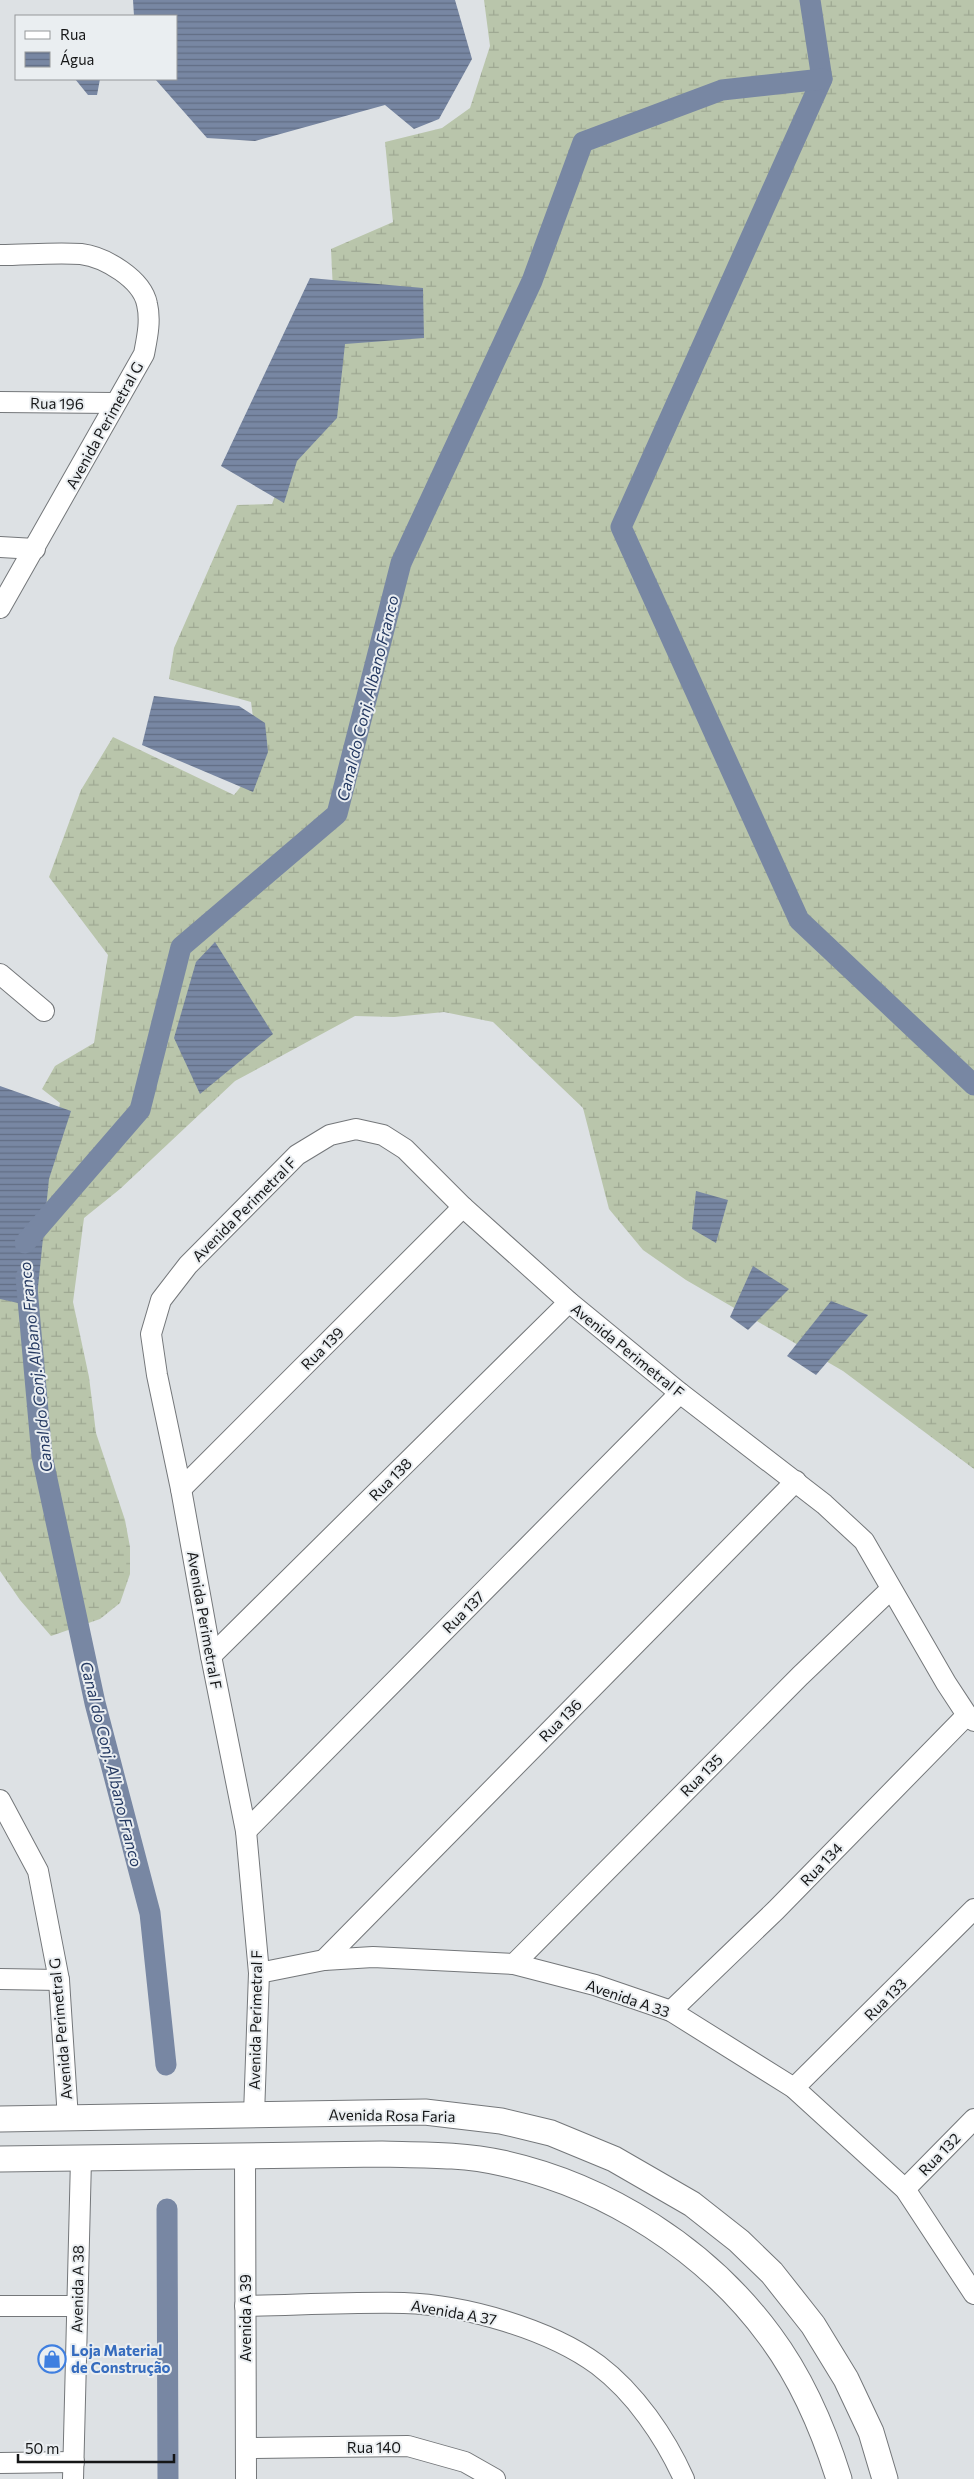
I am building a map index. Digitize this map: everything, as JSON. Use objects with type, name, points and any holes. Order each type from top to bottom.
[{"type":"street","name":"Avenida Perimetral G","points":[[0,255],[82,254],[116,267],[140,286],[147,304],[148,328],[144,354],[0,608]]},
{"type":"street","name":"Rua 196","points":[[0,402],[114,404]]},
{"type":"street","points":[[0,548],[35,549]]},
{"type":"street","points":[[0,974],[44,1011]]},
{"type":"street","name":"Avenida Perimetral F","points":[[254,2115],[259,1973],[246,1831],[211,1656],[181,1489],[156,1375],[151,1334],[161,1300],[188,1265],[297,1155],[330,1135],[356,1129],[383,1135],[405,1149],[463,1207],[569,1302],[680,1393],[796,1481],[864,1541],[946,1683],[971,1718]]},
{"type":"street","name":"Rua 139","points":[[181,1489],[463,1207]]},
{"type":"street","name":"Rua 138","points":[[211,1656],[569,1302]]},
{"type":"street","name":"Rua 137","points":[[246,1831],[680,1393]]},
{"type":"street","name":"Rua 136","points":[[324,1960],[796,1481]]},
{"type":"street","name":"Rua 135","points":[[514,1964],[800,1676],[891,1589]]},
{"type":"street","name":"Rua 134","points":[[671,2011],[971,1718]]},
{"type":"street","name":"Avenida Perimetral G","points":[[0,1800],[9,1832],[38,1871],[59,1980],[68,2119]]},
{"type":"street","name":"Rua 133","points":[[794,2088],[974,1909]]},
{"type":"street","name":"Avenida A 33","points":[[259,1973],[324,1960],[425,1958],[514,1964],[595,1985],[671,2011],[794,2088],[905,2189],[974,2294]]},
{"type":"street","points":[[0,1979],[59,1980]]},
{"type":"street","points":[[381,2112],[382,2154]]},
{"type":"street","name":"Avenida Rosa Faria","points":[[0,2119],[425,2112],[501,2120],[551,2133],[614,2159],[692,2204],[739,2241],[772,2273],[813,2325],[846,2379],[871,2432],[885,2479]]},
{"type":"street","name":"Rua 132","points":[[905,2189],[974,2118]]},
{"type":"street","points":[[0,2159],[81,2160],[382,2154],[442,2156],[501,2162],[547,2175],[582,2188],[658,2230],[702,2264],[757,2319],[772,2338],[807,2397],[826,2438],[839,2479]]},
{"type":"street","name":"Avenida A 39","points":[[245,2156],[246,2479]]},
{"type":"street","name":"Avenida A 38","points":[[73,2471],[81,2160]]},
{"type":"street","name":"Avenida A 37","points":[[245,2306],[406,2303],[475,2313],[517,2324],[597,2365],[619,2385],[674,2456],[684,2479]]},
{"type":"street","points":[[0,2306],[76,2306]]},
{"type":"street","name":"Rua 140","points":[[247,2448],[408,2446],[465,2462],[495,2479]]},
{"type":"street","points":[[0,2462],[73,2471]]},
{"type":"green space","points":[[484,0],[974,0],[974,1469],[843,1371],[686,1280],[643,1250],[609,1209],[583,1108],[493,1022],[444,1012],[394,1017],[355,1016],[235,1081],[120,1189],[84,1218],[73,1302],[89,1377],[96,1433],[125,1520],[130,1547],[130,1574],[120,1603],[100,1619],[51,1636],[20,1600],[0,1571],[0,1150],[52,1142],[60,1103],[42,1089],[55,1066],[94,1043],[108,955],[49,877],[81,790],[113,737],[234,795],[259,764],[251,702],[169,679],[174,648],[237,505],[272,504],[335,333],[331,249],[393,222],[385,142],[442,128],[470,108],[490,46]]},
{"type":"water","points":[[133,0],[455,0],[472,59],[439,119],[414,129],[385,105],[255,141],[207,138],[156,80],[178,80],[178,15],[134,15]]},
{"type":"water","points":[[76,80],[100,80],[97,95],[88,95]]},
{"type":"water","points":[[310,278],[423,288],[424,338],[345,344],[337,418],[297,461],[284,503],[221,466]]},
{"type":"water","points":[[154,696],[239,706],[265,723],[268,752],[253,792],[142,745]]},
{"type":"water","points":[[215,942],[273,1034],[200,1094],[174,1038],[196,962]]},
{"type":"water","points":[[0,1086],[71,1111],[49,1179],[36,1307],[0,1299]]},
{"type":"water","points":[[696,1191],[728,1200],[716,1243],[692,1229]]},
{"type":"water","points":[[753,1266],[789,1289],[748,1330],[730,1317]]},
{"type":"water","points":[[831,1301],[868,1315],[816,1375],[787,1356]]},
{"type":"waterway","points":[[810,0],[822,79],[621,527],[799,920],[974,1085]]},
{"type":"waterway","name":"Canal do Conj. Albano Franco","points":[[25,1243],[140,1110],[181,947],[337,814],[401,563],[532,281],[583,142],[722,90],[822,79]]},
{"type":"waterway","name":"Canal do Conj. Albano Franco","points":[[26,1277],[42,1456],[95,1703],[150,1913],[166,2065]]},
{"type":"waterway","name":"Canal do Conj. Albano Franco","points":[[167,2209],[168,2479]]},
{"type":"place","name":"Loja Material de Construção","points":[[52,2359]]}]
